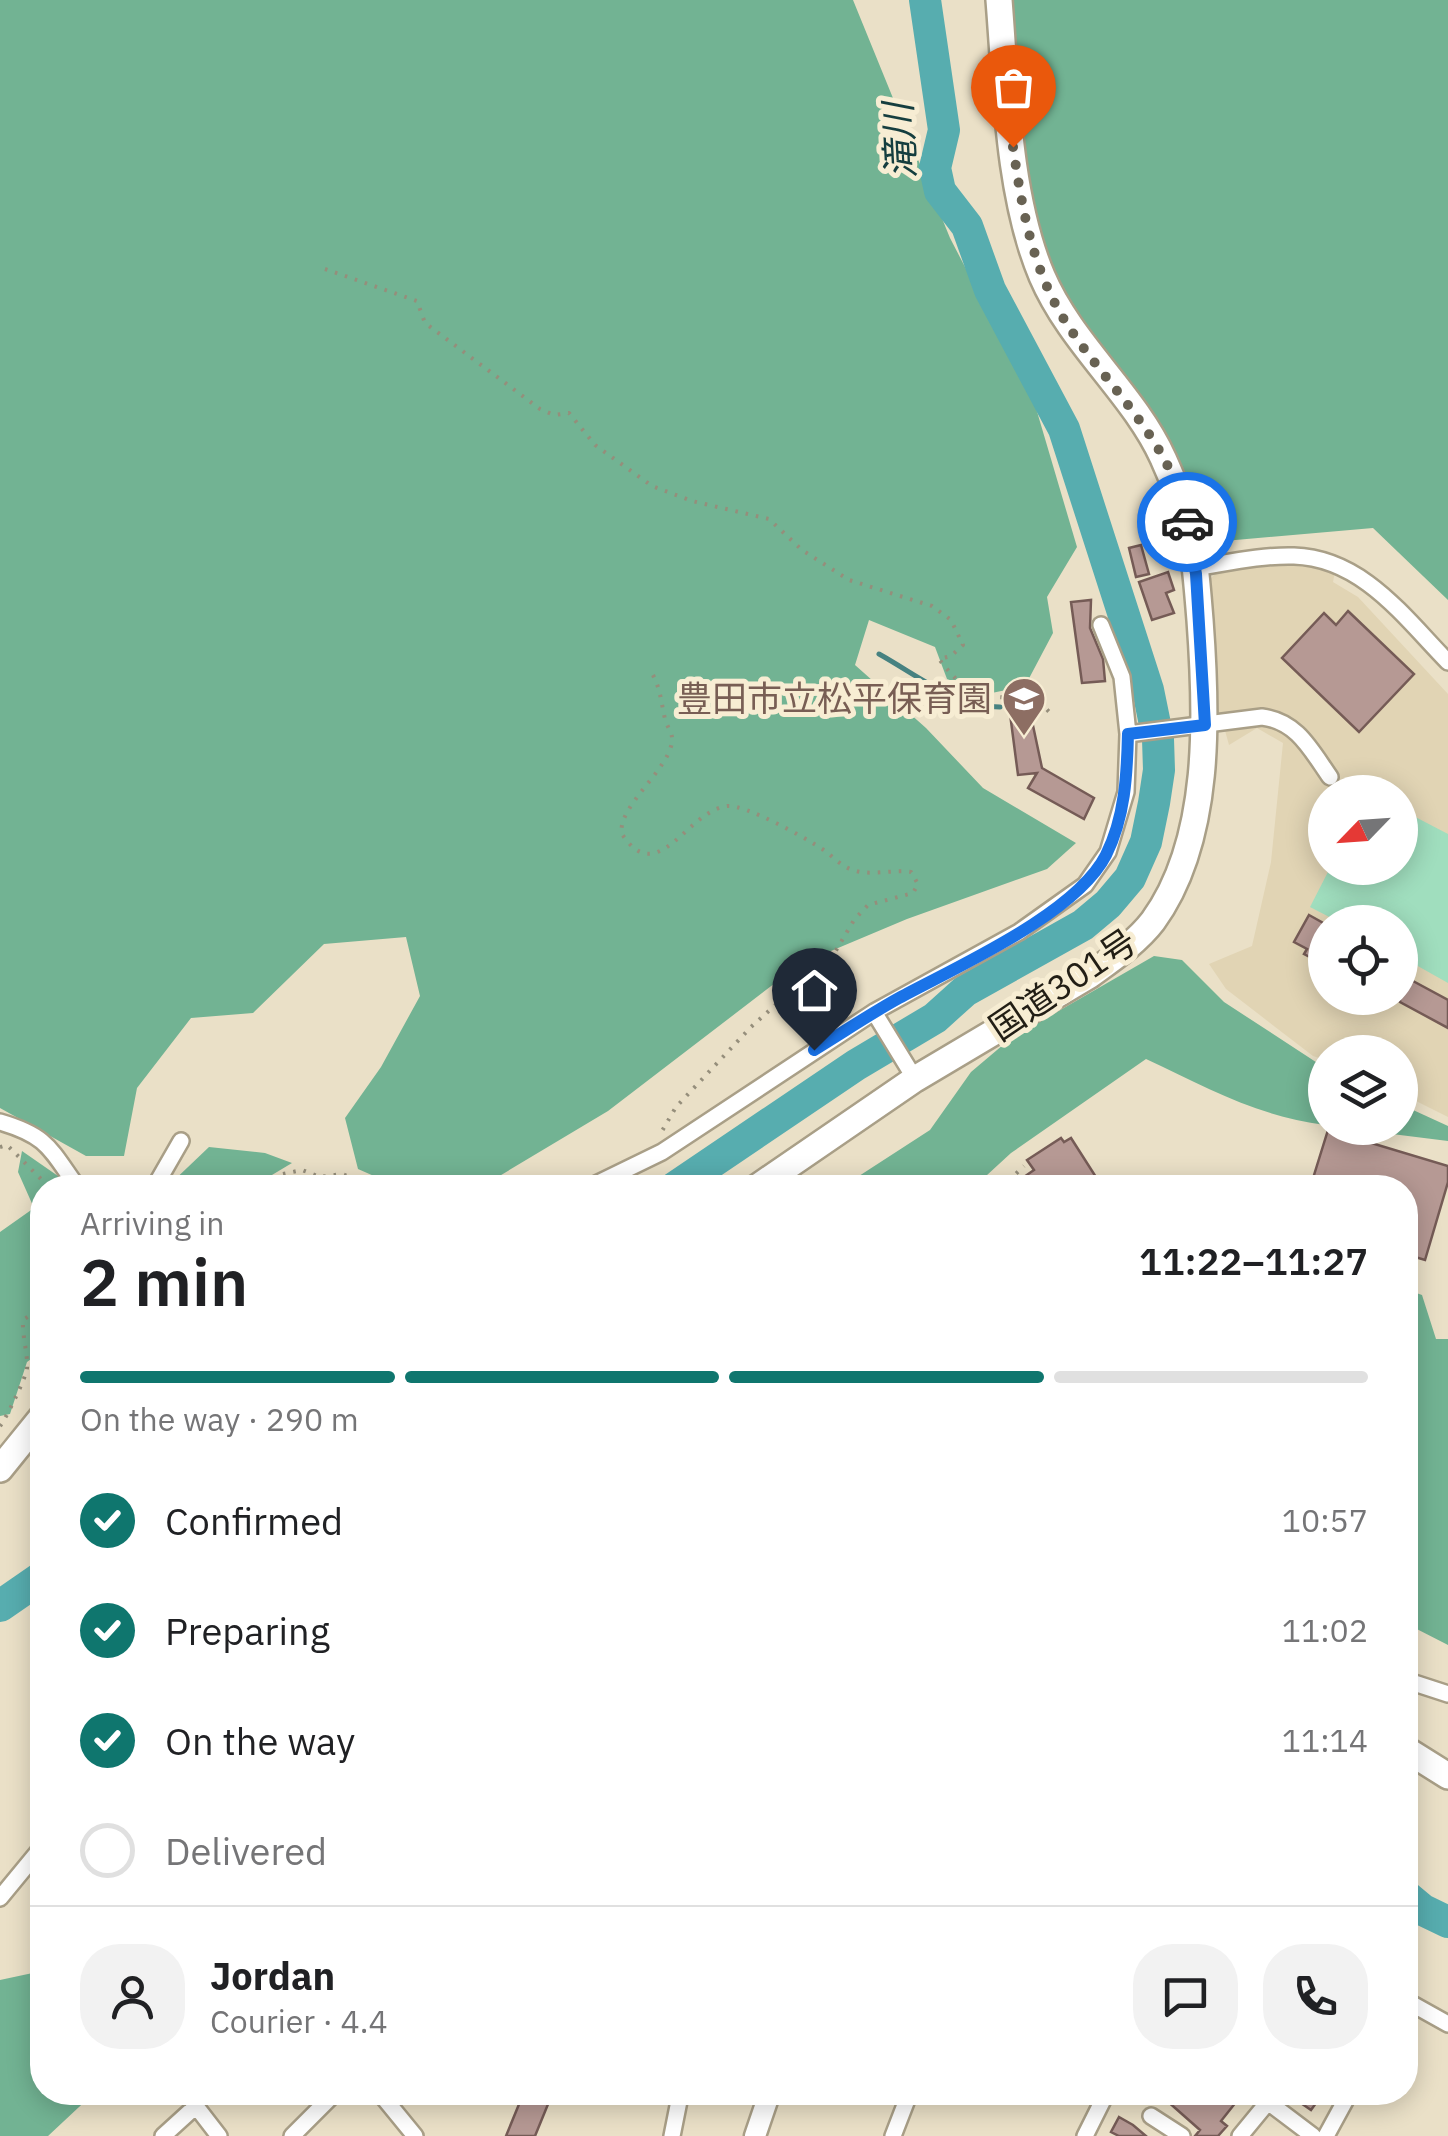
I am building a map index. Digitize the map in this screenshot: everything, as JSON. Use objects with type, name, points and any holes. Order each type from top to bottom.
[{"type":"main road","name":"国道301号","points":[[775,1175],[915,1080],[1090,975],[1152,923],[1183,861],[1198,792],[1194,726],[1204,680],[1186,515],[1162,454],[1065,321],[1042,276],[1026,226],[1011,139],[999,0]]},
{"type":"main road","points":[[0,1469],[30,1432]]},
{"type":"main road","points":[[1418,1757],[1448,1776]]},
{"type":"street","points":[[1194,568],[1295,556],[1323,560],[1350,570],[1394,606],[1448,662]]},
{"type":"street","points":[[615,1175],[662,1152],[874,1012],[1019,932],[1084,885],[1108,852],[1126,792],[1128,734],[1122,678],[1101,625]]},
{"type":"street","points":[[1128,734],[1262,716],[1286,722],[1328,775]]},
{"type":"street","points":[[874,1012],[915,1080]]},
{"type":"street","points":[[0,1122],[30,1130],[45,1142],[69,1175]]},
{"type":"street","points":[[162,1175],[181,1142]]},
{"type":"street","points":[[1418,1684],[1448,1694]]},
{"type":"street","points":[[0,1898],[30,1866]]},
{"type":"street","points":[[1418,2007],[1448,2024]]},
{"type":"street","points":[[292,2136],[323,2105]]},
{"type":"street","points":[[390,2105],[415,2136]]},
{"type":"street","points":[[672,2136],[678,2105]]},
{"type":"street","points":[[755,2136],[766,2105]]},
{"type":"street","points":[[893,2136],[905,2105]]},
{"type":"street","points":[[1085,2136],[1100,2105]]},
{"type":"street","points":[[1240,2136],[1257,2105]]},
{"type":"street","points":[[1273,2105],[1314,2136]]},
{"type":"street","points":[[1326,2136],[1343,2105]]},
{"type":"street","points":[[163,2136],[196,2106],[219,2136]]},
{"type":"street","points":[[1152,2116],[1182,2136]]},
{"type":"path","points":[[325,268],[417,301],[425,323],[540,409],[554,415],[569,413],[595,446],[652,486],[692,501],[769,519],[802,550],[849,580],[932,606],[951,620],[962,645],[951,656],[939,659],[958,684],[988,699],[1034,696],[1053,716]]},
{"type":"path","points":[[653,674],[662,694],[672,742],[648,787],[622,819],[622,834],[636,850],[649,854],[663,851],[701,816],[715,809],[738,807],[823,848],[852,870],[911,872],[918,884],[913,893],[901,899],[877,901],[868,906],[854,920],[826,969],[793,988],[751,1027],[676,1107],[661,1134],[662,1152]]},
{"type":"path","points":[[0,1147],[8,1145],[37,1175]]},
{"type":"path","points":[[1015,1175],[1024,1166]]},
{"type":"path","points":[[283,1174],[302,1170],[313,1175]]},
{"type":"path","points":[[0,1426],[10,1414],[13,1396],[27,1370],[24,1320],[30,1316]]},
{"type":"shaded area","points":[[1297,564],[1335,571],[1333,582],[1358,597],[1448,694],[1448,1117],[1418,1102],[1418,1035],[1308,1035],[1308,1052],[1226,989],[1209,964],[1252,946],[1271,862],[1283,743],[1257,728],[1229,745],[1221,716],[1213,715],[1205,586],[1217,571]]},
{"type":"green space","points":[[0,0],[853,0],[950,238],[1033,398],[1077,547],[1047,597],[1053,633],[1025,686],[987,694],[947,679],[935,647],[869,620],[855,665],[926,728],[983,788],[1076,843],[1047,869],[907,919],[800,964],[608,1111],[501,1175],[372,1175],[358,1169],[345,1118],[381,1067],[420,996],[406,937],[324,944],[253,1013],[191,1018],[137,1088],[124,1156],[86,1156],[0,1108]]},
{"type":"green space","points":[[1009,0],[1448,0],[1448,600],[1373,528],[1202,543],[1179,462],[1056,285],[1032,220]]},
{"type":"green space","points":[[1418,818],[1448,834],[1448,983],[1418,966],[1418,905],[1311,905],[1321,885],[1418,885]]},
{"type":"green space","points":[[1154,956],[1182,960],[1224,1002],[1308,1057],[1308,1122],[1254,1108],[1146,1059],[1011,1153],[987,1175],[861,1175],[930,1130],[971,1072],[1010,1039]]},
{"type":"green space","points":[[1418,1112],[1448,1126],[1448,1141],[1418,1137]]},
{"type":"green space","points":[[209,1147],[265,1153],[292,1163],[272,1175],[180,1175]]},
{"type":"green space","points":[[22,1151],[57,1175],[30,1175],[30,1199],[18,1172]]},
{"type":"green space","points":[[30,1211],[30,1360],[10,1414],[0,1416],[0,1232]]},
{"type":"green space","points":[[1418,1294],[1422,1295],[1436,1339],[1448,1339],[1448,1645],[1418,1630]]},
{"type":"green space","points":[[30,1974],[30,2105],[81,2105],[48,2136],[0,2136],[0,1980]]},
{"type":"building","points":[[1141,545],[1149,574],[1136,577],[1129,548]]},
{"type":"building","points":[[1168,572],[1174,590],[1166,593],[1174,613],[1152,620],[1139,582]]},
{"type":"building","points":[[1091,600],[1090,628],[1103,659],[1105,681],[1082,683],[1071,602]]},
{"type":"building","points":[[1348,611],[1414,674],[1359,732],[1282,658],[1324,613],[1336,625]]},
{"type":"building","name":"豊田市立松平保育園","points":[[1028,702],[1042,768],[1094,798],[1084,819],[1028,788],[1037,773],[1018,775],[1009,706]]},
{"type":"building","points":[[1308,917],[1308,956],[1304,954],[1307,949],[1294,942]]},
{"type":"building","points":[[1418,984],[1448,1000],[1448,1028],[1418,1012]]},
{"type":"building","points":[[1061,1138],[1064,1142],[1071,1138],[1095,1175],[1027,1175],[1034,1170],[1027,1160]]},
{"type":"building","points":[[1323,1145],[1378,1145],[1448,1166],[1448,1182],[1425,1260],[1418,1258],[1418,1175],[1314,1175]]},
{"type":"building","points":[[519,2105],[548,2105],[535,2136],[506,2136]]},
{"type":"building","points":[[1172,2105],[1234,2105],[1221,2121],[1227,2126],[1218,2136],[1195,2136],[1200,2130]]},
{"type":"building","points":[[1119,2117],[1146,2136],[1119,2136],[1111,2132]]},
{"type":"waterway","name":"滝川","points":[[693,1175],[856,1065],[935,1018],[965,991],[1083,925],[1130,878],[1146,842],[1154,803],[1158,739],[1148,690],[1064,429],[990,290],[967,226],[940,191],[935,168],[944,130],[925,0]]},
{"type":"waterway","points":[[879,654],[952,696],[1000,707]]},
{"type":"waterway","points":[[0,1606],[30,1585]]},
{"type":"waterway","points":[[1418,1906],[1448,1922]]},
{"type":"way so far","points":[[1013,147],[1026,226],[1042,276],[1065,321],[1162,454],[1187,522]]},
{"type":"place","name":"豊田市立松平保育園","points":[[1024,737]]},
{"type":"route","points":[[814,1050],[874,1012],[1019,932],[1071,897],[1108,852],[1126,792],[1128,734],[1205,725],[1196,574],[1187,522]]}]
